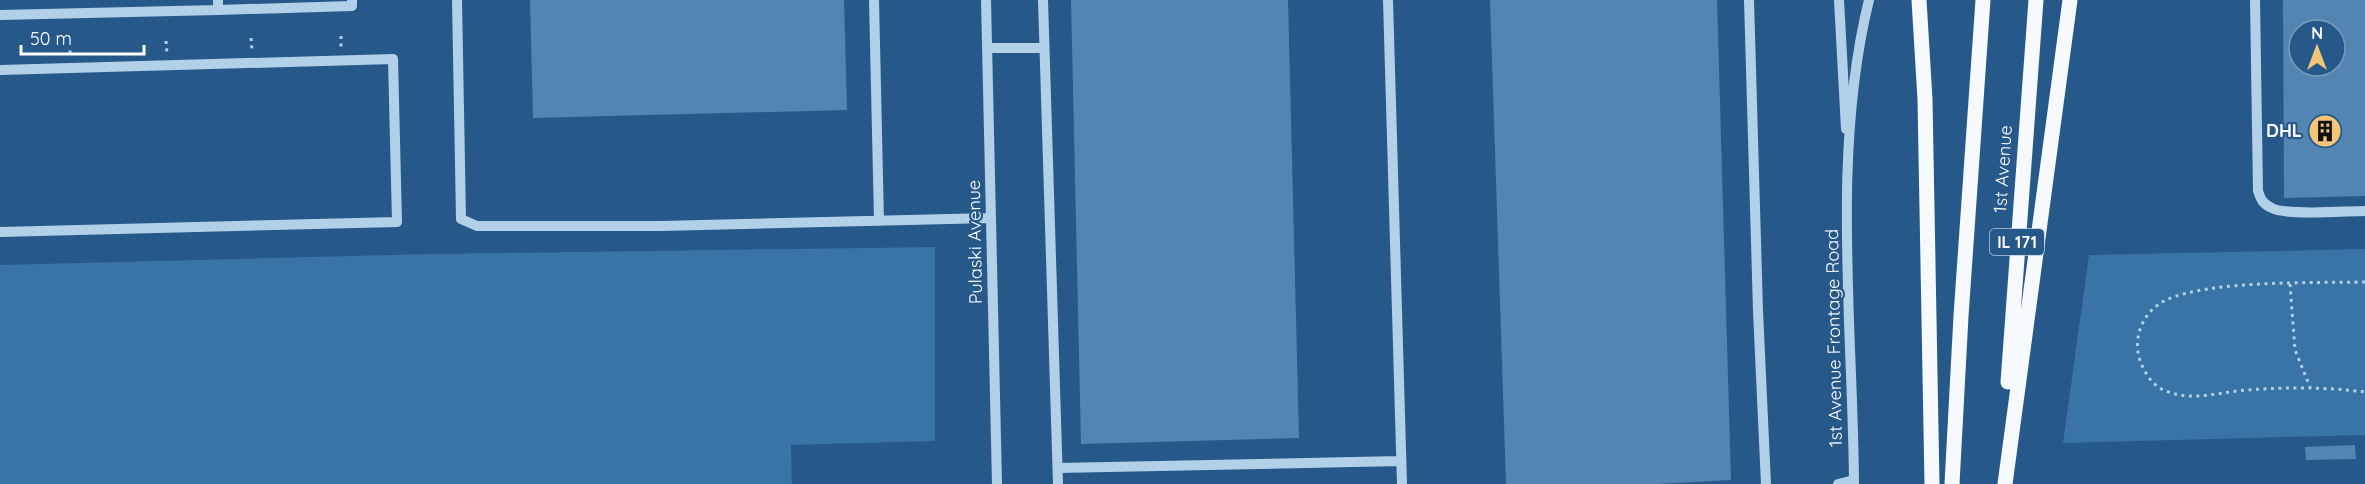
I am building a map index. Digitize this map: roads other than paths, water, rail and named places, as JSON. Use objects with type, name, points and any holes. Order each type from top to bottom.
[{"type":"main road","points":[[1919,0],[1925,99],[1932,484]]},
{"type":"main road","name":"1st Avenue","points":[[1952,484],[1960,327],[1983,0]]},
{"type":"main road","name":"1st Avenue","points":[[2004,484],[2012,315],[2036,0]]},
{"type":"main road","points":[[2004,484],[2070,0]]},
{"type":"street","points":[[0,15],[218,5],[352,6],[352,0]]},
{"type":"street","points":[[457,0],[461,219],[477,226],[661,226],[991,218]]},
{"type":"street","points":[[874,0],[879,221]]},
{"type":"street","name":"Pulaski Avenue","points":[[986,0],[997,484]]},
{"type":"street","points":[[1042,0],[1058,484]]},
{"type":"street","points":[[1388,0],[1402,484]]},
{"type":"street","points":[[1749,0],[1758,311],[1766,484]]},
{"type":"street","name":"1st Avenue Frontage Road","points":[[1839,0],[1849,192],[1854,482]]},
{"type":"street","name":"1st Avenue Frontage Road","points":[[1849,192],[1853,102],[1862,32],[1869,0]]},
{"type":"street","points":[[2255,0],[2258,191],[2262,201],[2274,210],[2287,212],[2365,211]]},
{"type":"street","points":[[987,48],[1044,48]]},
{"type":"street","points":[[0,70],[393,59],[397,222],[0,232]]},
{"type":"street","points":[[1058,468],[1401,461]]},
{"type":"street","points":[[1838,484],[1854,482]]},
{"type":"place","name":"DHL","points":[[2325,131]]}]
